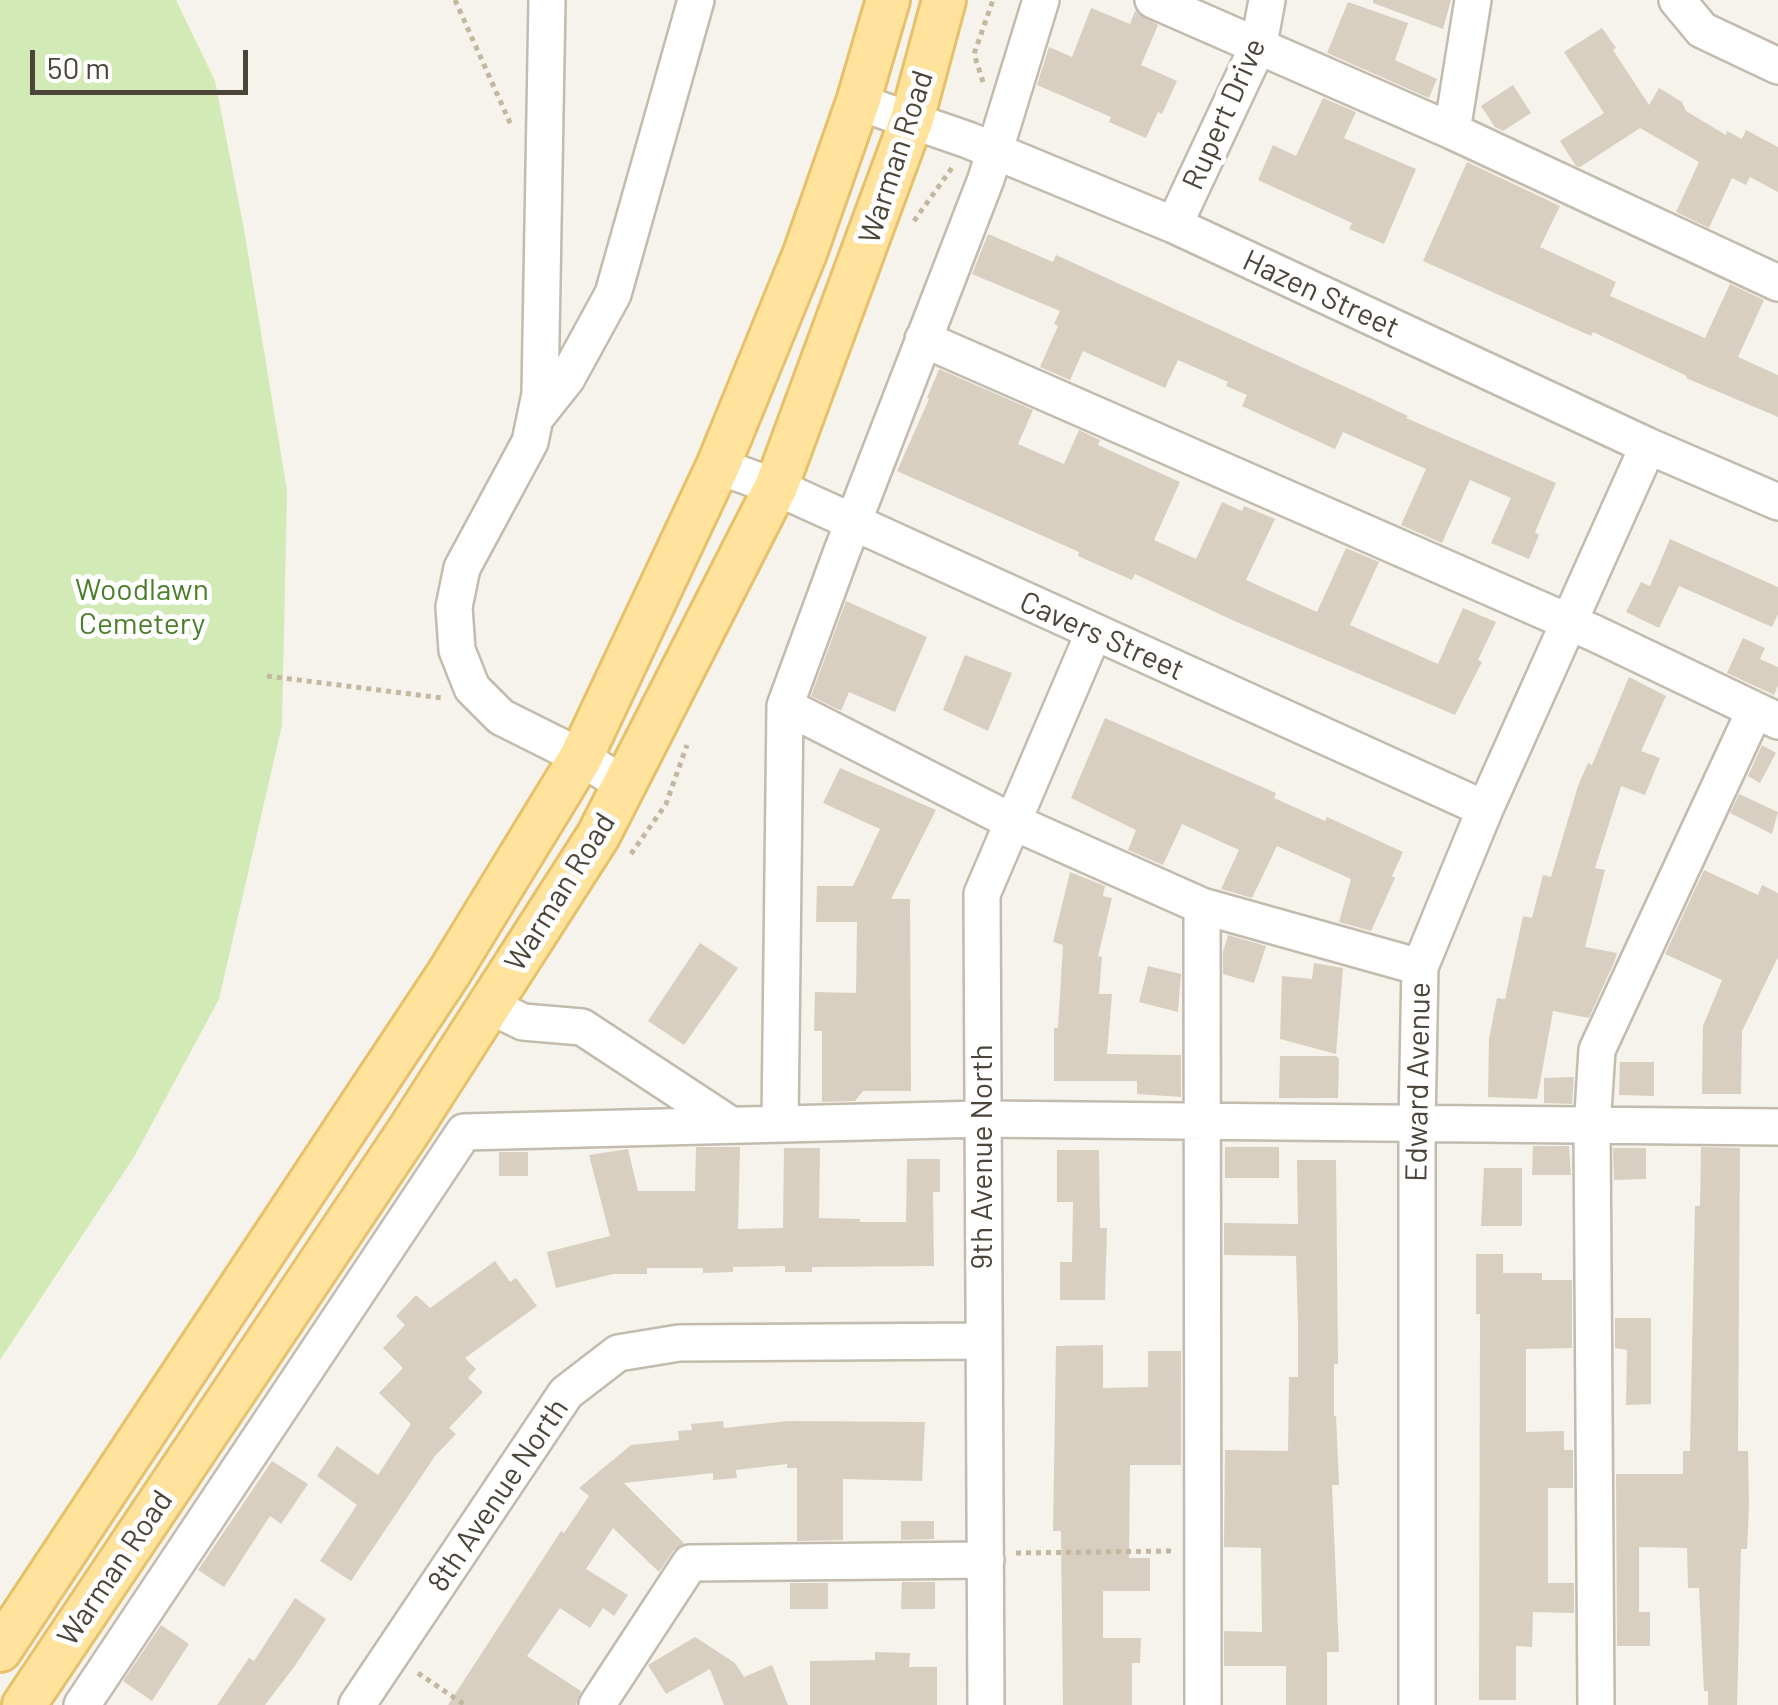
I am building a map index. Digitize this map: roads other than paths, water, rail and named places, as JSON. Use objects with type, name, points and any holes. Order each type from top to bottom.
[{"type":"main road","name":"Warman Road","points":[[0,1650],[449,973],[581,758],[718,466],[805,254],[858,102],[888,0]]},
{"type":"main road","name":"Warman Road","points":[[24,1705],[490,1006],[598,836],[776,487],[912,119],[944,0]]},
{"type":"street","points":[[547,0],[540,394],[530,442],[462,568],[454,607],[457,650],[472,688],[514,726],[581,758],[624,786]]},
{"type":"street","points":[[535,418],[567,378],[613,294],[696,0]]},
{"type":"street","points":[[780,1123],[785,706],[995,152],[1041,0]]},
{"type":"street","points":[[1153,0],[1452,131],[1778,282]]},
{"type":"street","name":"Rupert Drive","points":[[1174,226],[1259,44],[1267,0]]},
{"type":"street","points":[[1452,131],[1473,0]]},
{"type":"street","points":[[1677,0],[1702,30],[1778,66]]},
{"type":"street","name":"Hazen Street","points":[[858,102],[912,119],[1174,226],[1648,446],[1778,502]]},
{"type":"street","points":[[923,340],[1570,623],[1766,716],[1597,1050],[1592,1128],[1596,1705]]},
{"type":"street","name":"Edward Avenue","points":[[1417,1705],[1416,1124],[1420,968],[1485,808],[1648,446]]},
{"type":"street","name":"Cavers Street","points":[[718,466],[776,487],[1485,808]]},
{"type":"street","name":"9th Avenue North","points":[[986,1705],[999,1557],[982,1341],[982,894],[1094,632]]},
{"type":"street","points":[[785,706],[1010,821],[1202,906],[1420,968]]},
{"type":"street","points":[[1202,906],[1203,1705]]},
{"type":"street","points":[[490,1006],[523,1022],[582,1027],[730,1125]]},
{"type":"street","points":[[82,1705],[464,1132],[983,1118],[1592,1128],[1778,1127]]},
{"type":"street","name":"8th Avenue North","points":[[357,1705],[566,1393],[618,1353],[679,1343],[982,1341]]},
{"type":"street","points":[[597,1705],[690,1563],[999,1557]]},
{"type":"park label","name":"Woodlawn Cemetery","points":[[142,607]]}]
